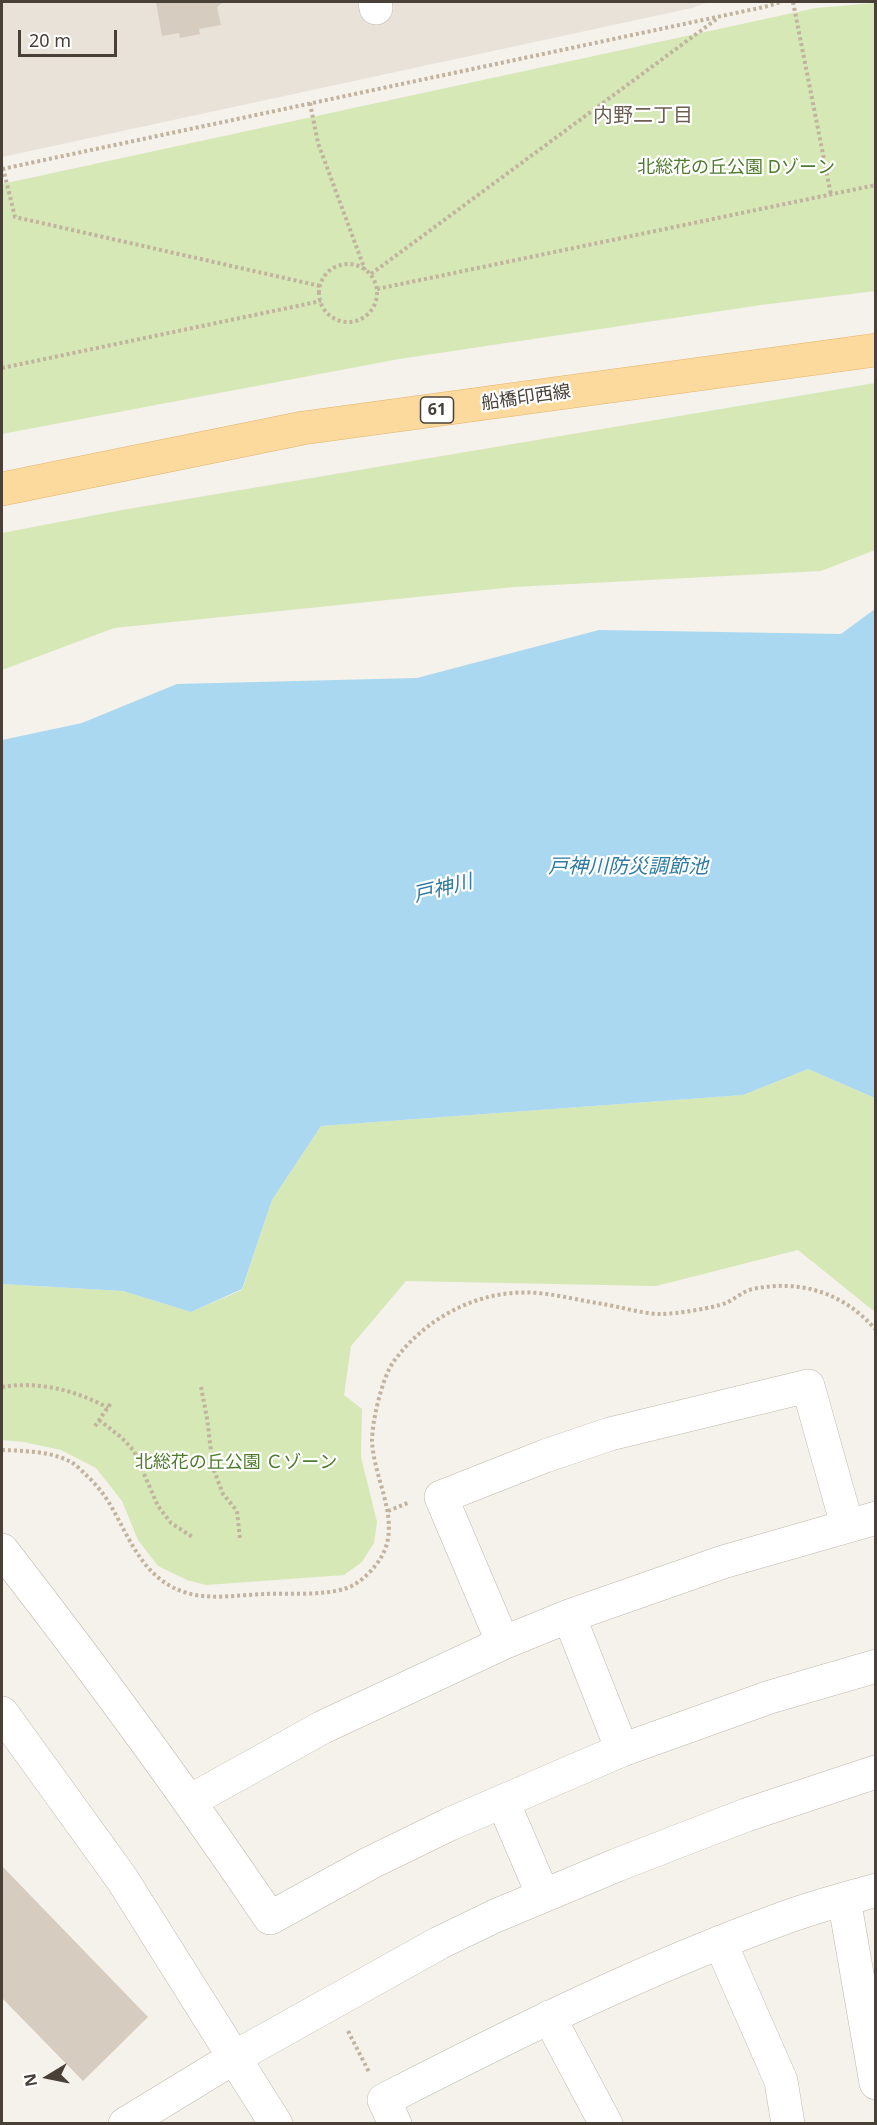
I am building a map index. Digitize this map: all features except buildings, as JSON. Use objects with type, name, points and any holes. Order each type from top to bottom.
[{"type":"main road","name":"船橋印西線","points":[[2,489],[303,428],[876,350]]},
{"type":"street","points":[[190,1800],[323,1727],[503,1643],[569,1616],[723,1562],[861,1521],[808,1386],[610,1434],[545,1456],[441,1497],[503,1643]]},
{"type":"street","points":[[2,1550],[89,1662],[190,1800],[270,1918],[370,1863],[450,1824],[622,1750],[770,1696],[876,1666]]},
{"type":"street","points":[[569,1616],[622,1750]]},
{"type":"street","points":[[2,1713],[122,1879],[276,2124]]},
{"type":"street","points":[[125,2124],[235,2057],[440,1943],[543,1895],[746,1815],[876,1772]]},
{"type":"street","points":[[503,1802],[543,1895]]},
{"type":"street","points":[[389,2112],[549,2017],[720,1942],[787,1917],[876,1890]]},
{"type":"street","points":[[844,1899],[876,2083]]},
{"type":"street","points":[[720,1942],[780,2082],[788,2124]]},
{"type":"street","points":[[549,2017],[606,2124]]},
{"type":"path","points":[[320,286],[15,217],[2,168],[781,2]]},
{"type":"path","points":[[794,2],[831,195]]},
{"type":"path","points":[[371,274],[721,16]]},
{"type":"path","points":[[310,103],[318,143],[365,270]]},
{"type":"path","points":[[376,289],[876,185]]},
{"type":"path","points":[[339,266],[357,266],[365,270],[371,274],[376,289],[375,304],[370,313],[353,322],[334,319],[327,313],[321,301],[320,286],[324,278],[339,266]]},
{"type":"path","points":[[2,368],[321,301]]},
{"type":"path","points":[[2,1449],[38,1451],[72,1463],[94,1482],[110,1504],[129,1542],[145,1566],[160,1580],[184,1592],[207,1597],[322,1592],[346,1588],[363,1579],[383,1556],[388,1541],[390,1515],[372,1443],[373,1422],[392,1363],[425,1329],[444,1314],[466,1303],[511,1294],[537,1293],[661,1314],[724,1304],[751,1290],[786,1287],[810,1288],[826,1292],[854,1308],[876,1330]]},
{"type":"path","points":[[2,1387],[43,1386],[69,1391],[108,1408]]},
{"type":"path","points":[[201,1387],[213,1468],[223,1494],[237,1511],[240,1539]]},
{"type":"path","points":[[95,1426],[111,1403]]},
{"type":"path","points":[[99,1420],[121,1437],[134,1451],[158,1506],[171,1523],[194,1538]]},
{"type":"path","points":[[334,2004],[389,2112]]},
{"type":"shaded area","points":[[2,2],[709,2],[692,8],[2,157]]},
{"type":"green space","name":"北総花の丘公園 Dゾーン","points":[[875,3],[875,291],[761,305],[399,359],[2,434],[2,184],[816,8]]},
{"type":"green space","points":[[875,383],[875,550],[821,571],[514,587],[114,628],[2,670],[2,533],[122,510]]},
{"type":"green space","name":"北総花の丘公園 Ｃゾーン","points":[[808,1069],[875,1098],[875,1312],[798,1250],[656,1286],[406,1281],[351,1346],[344,1395],[362,1409],[361,1457],[377,1522],[374,1543],[362,1562],[344,1575],[206,1585],[187,1580],[158,1566],[138,1540],[122,1501],[96,1468],[61,1450],[2,1440],[2,1284],[123,1291],[191,1312],[242,1290],[272,1200],[321,1126],[743,1095]]},
{"type":"water","name":"戸神川防災調節池","points":[[875,609],[875,1098],[808,1069],[743,1095],[321,1126],[272,1200],[242,1289],[191,1312],[123,1291],[2,1284],[2,740],[82,723],[177,684],[417,678],[599,630],[841,634]]},
{"type":"district","name":"内野二丁目","points":[[643,116]]},
{"type":"water label","name":"戸神川","points":[[443,889]]}]
